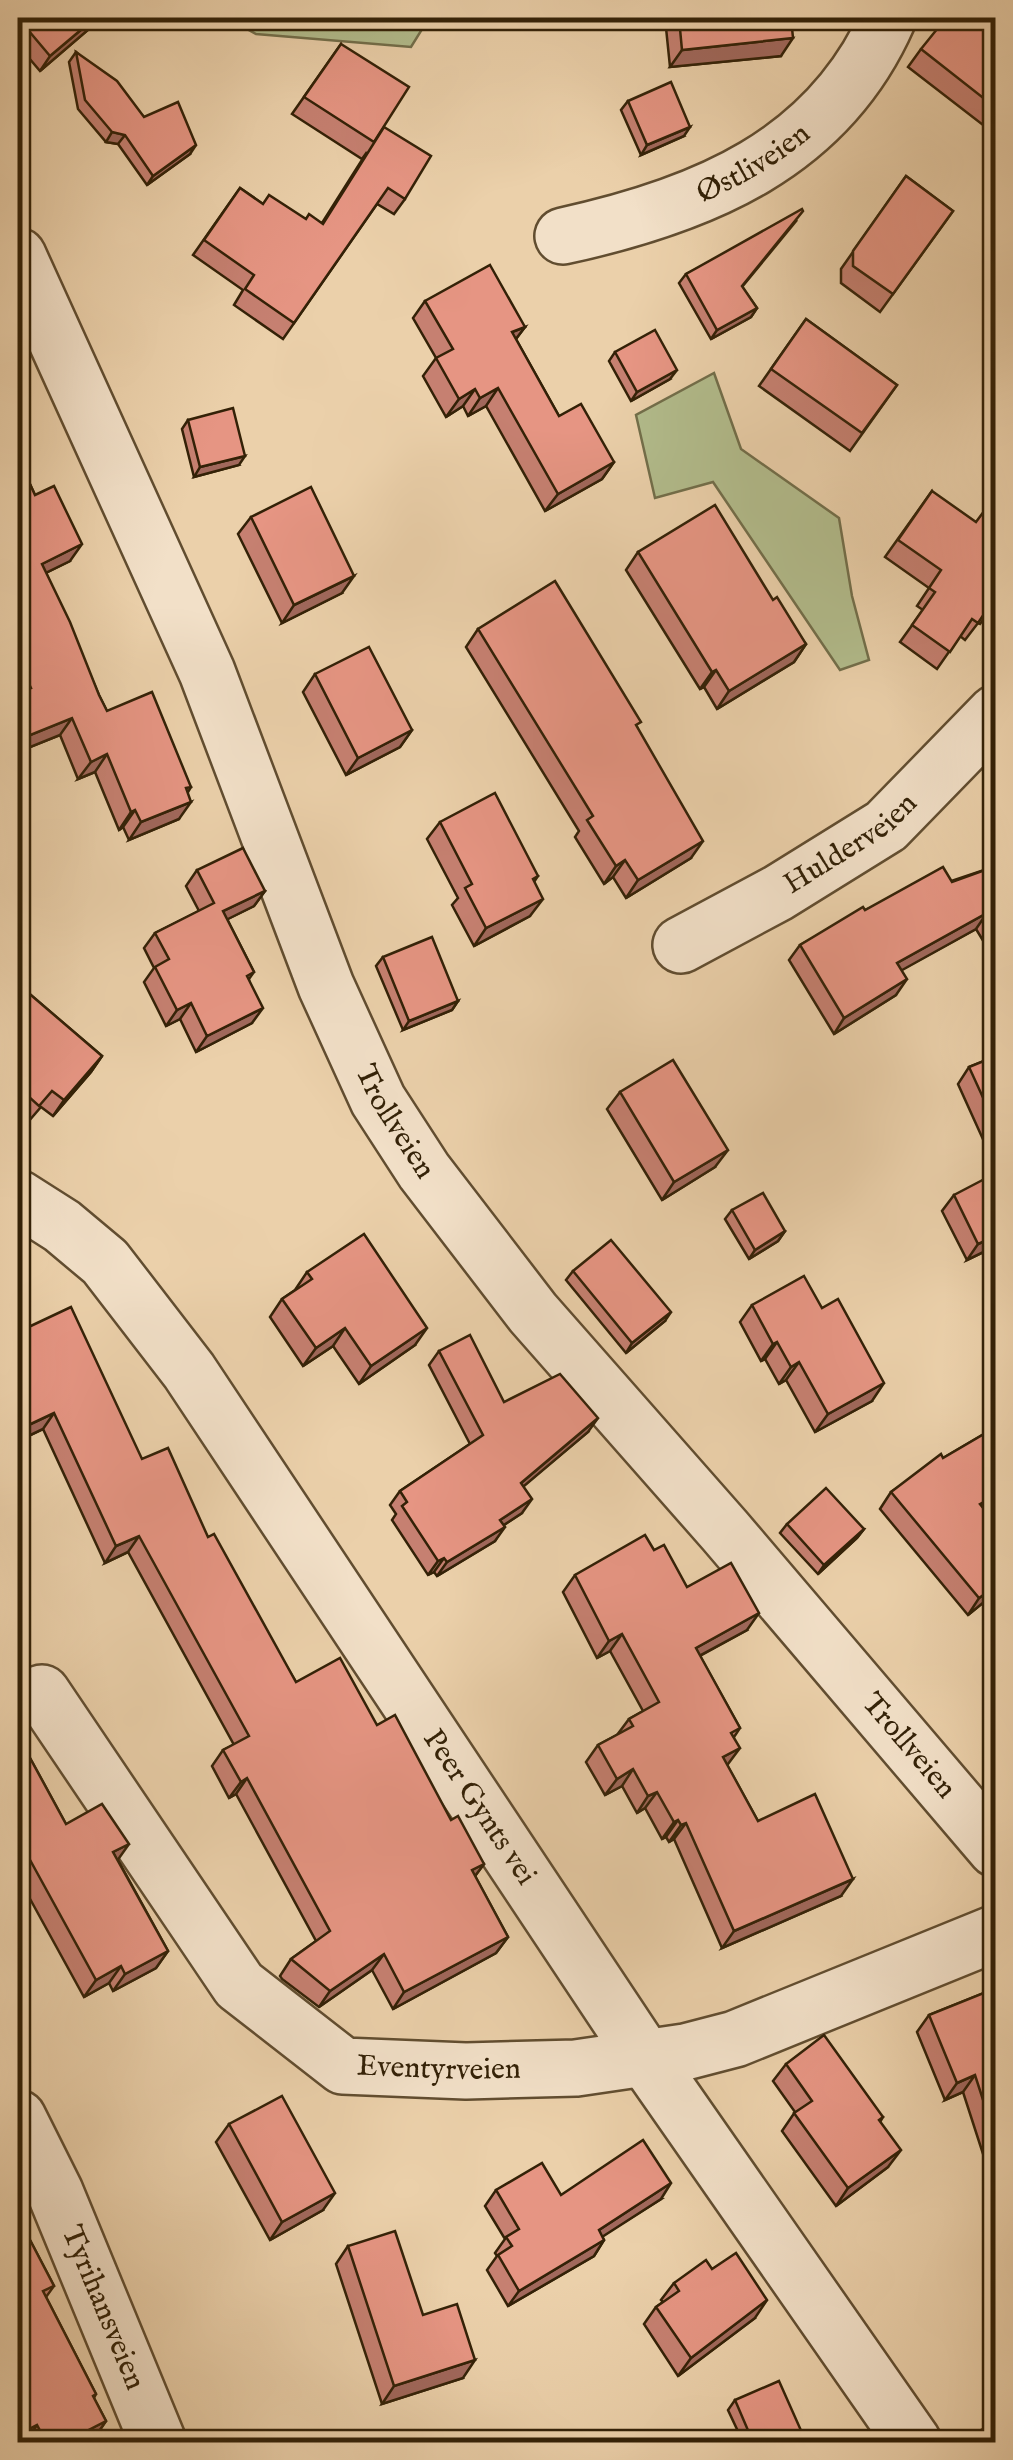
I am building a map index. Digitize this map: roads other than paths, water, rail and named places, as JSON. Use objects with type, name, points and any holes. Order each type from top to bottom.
[{"type":"street","name":"Østliveien","points":[[562,236],[689,200],[779,153],[833,107],[874,49],[888,18]]},
{"type":"street","name":"Trollveien","points":[[18,256],[207,672],[326,986],[378,1100],[424,1171],[533,1313],[996,1850]]},
{"type":"street","name":"Hulderveien","points":[[681,945],[794,884],[886,826],[996,713]]},
{"type":"street","name":"Peer Gynts vei","points":[[18,1198],[62,1226],[104,1262],[189,1371],[646,2059],[912,2442]]},
{"type":"street","name":"Eventyrveien","points":[[42,1693],[239,1985],[343,2066],[466,2071],[576,2068],[646,2059],[736,2040],[996,1933]]},
{"type":"street","name":"Tyrihansveien","points":[[18,2118],[55,2192],[158,2442]]}]
